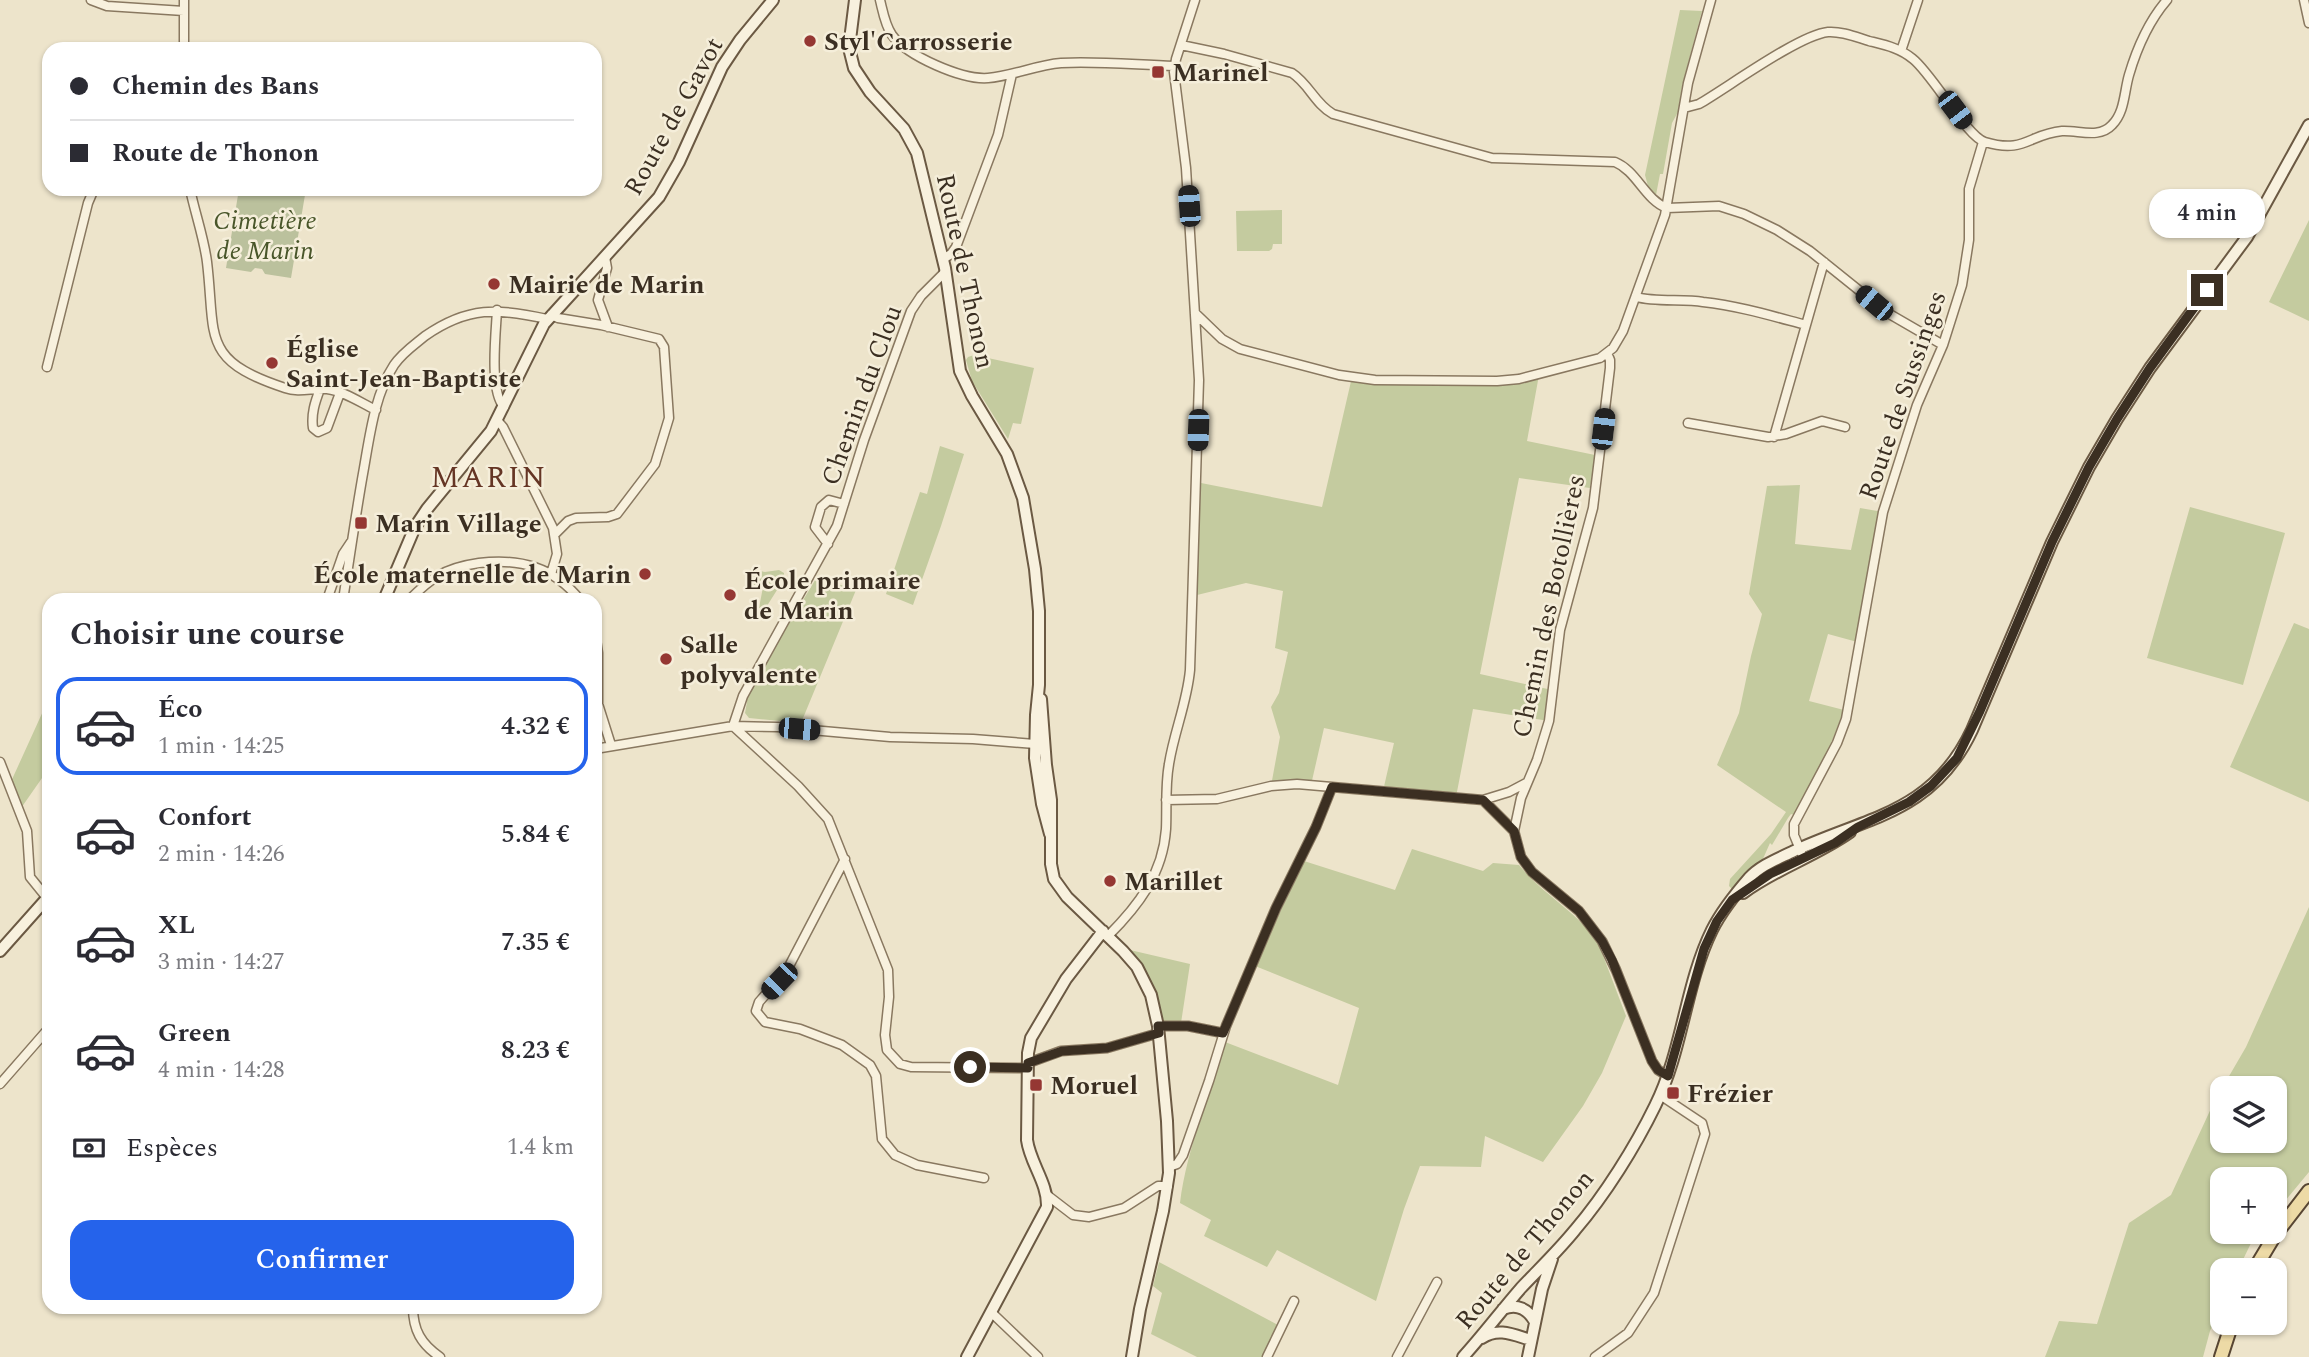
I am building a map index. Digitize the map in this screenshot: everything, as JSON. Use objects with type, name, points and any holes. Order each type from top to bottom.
[{"type":"main road","points":[[2261,1258],[2275,1235],[2309,1191]]},
{"type":"main road","points":[[2221,1357],[2228,1335]]},
{"type":"street","points":[[91,0],[112,6],[184,11]]},
{"type":"street","points":[[184,0],[184,42]]},
{"type":"street","name":"Route de Gavot","points":[[386,593],[420,518],[484,442],[549,317],[646,214],[665,188],[722,67],[773,0]]},
{"type":"street","name":"Route de Thonon","points":[[855,0],[849,48],[853,68],[914,145],[946,271],[960,371],[1007,454],[1023,498],[1037,590],[1039,685],[1044,714],[1039,745],[1051,800],[1051,864],[1058,885],[1067,897],[1130,958],[1142,976],[1151,995],[1158,1029],[1167,1121],[1168,1186],[1132,1357]]},
{"type":"street","points":[[880,0],[890,31],[900,44],[954,72],[975,78],[1067,63],[1174,66]]},
{"type":"street","points":[[967,1357],[1045,1212],[1047,1195],[1028,1146],[1028,1045],[1034,1030],[1066,979],[1106,934],[1138,905],[1152,878],[1165,838],[1169,761],[1187,696],[1190,670],[1199,392],[1186,167],[1174,66],[1195,0]]},
{"type":"street","points":[[1195,313],[1222,339],[1240,349],[1363,379],[1508,380],[1579,365],[1607,353],[1618,340],[1637,296],[1667,208],[1693,64],[1711,0]]},
{"type":"street","points":[[1901,51],[1918,0]]},
{"type":"street","points":[[1684,107],[1699,104],[1799,43],[1824,33],[1845,34],[1901,51],[1925,70],[1974,135],[1983,142],[2003,146],[2022,145],[2060,132],[2098,133],[2113,124],[2121,110],[2128,77],[2143,36],[2153,17],[2167,0]]},
{"type":"street","points":[[2304,0],[2309,23]]},
{"type":"street","points":[[1181,45],[1292,73],[1321,106],[1340,116],[1483,156],[1511,160],[1615,162],[1624,167],[1656,202],[1667,208],[1711,205],[1735,210],[1785,234],[1886,312],[1943,345]]},
{"type":"street","points":[[943,259],[956,247],[989,162],[1001,126],[1012,74]]},
{"type":"street","name":"Route de Thonon","points":[[1463,1357],[1588,1213],[1644,1126],[1668,1076],[1704,949],[1717,921],[1732,900],[1756,871],[1802,853],[1829,835],[1858,827],[1898,809],[1936,782],[1957,758],[1980,711],[2052,542],[2089,467],[2150,368],[2247,237],[2309,125]]},
{"type":"street","name":"Route de Sussinges","points":[[1802,853],[1794,835],[1794,824],[1837,743],[1846,719],[1883,512],[1917,404],[1943,345],[1964,276],[1969,240],[1969,189],[1983,142]]},
{"type":"street","points":[[47,367],[91,196]]},
{"type":"street","points":[[192,196],[206,255],[213,334],[218,346],[236,367],[291,390],[320,389],[340,393],[376,410]]},
{"type":"street","points":[[605,257],[607,268],[598,300],[608,327]]},
{"type":"street","points":[[1774,437],[1824,262]]},
{"type":"street","name":"Chemin du Clou","points":[[733,726],[743,696],[828,544],[911,312],[917,300],[946,271]]},
{"type":"street","points":[[1637,296],[1742,308],[1806,325]]},
{"type":"street","points":[[497,310],[496,372],[499,400],[504,407]]},
{"type":"street","points":[[344,593],[367,448],[376,410],[390,372],[407,350],[433,331],[474,313],[497,310],[558,318],[653,336],[661,341],[669,412],[667,431],[659,457],[617,514],[608,517],[576,517],[555,534]]},
{"type":"street","name":"Chemin des Botollières","points":[[1514,831],[1527,783],[1547,730],[1560,630],[1593,508],[1610,368],[1607,353]]},
{"type":"street","points":[[320,389],[313,417],[313,428],[318,432],[327,428],[340,393]]},
{"type":"street","points":[[497,420],[555,534],[556,554],[551,574]]},
{"type":"street","points":[[1688,423],[1763,437],[1774,437],[1822,421],[1845,427]]},
{"type":"street","name":"Chemin du Clou","points":[[828,544],[815,527],[821,507],[829,500],[844,504]]},
{"type":"street","points":[[329,593],[343,555],[351,542]]},
{"type":"street","points":[[418,593],[432,580],[462,566],[516,561],[533,565],[551,574],[574,593]]},
{"type":"street","points":[[602,717],[611,745]]},
{"type":"street","points":[[733,726],[820,809],[831,825],[888,970],[889,997],[885,1043],[891,1055],[900,1063],[911,1067],[1028,1065],[1062,1051],[1107,1048],[1158,1029],[1188,1026],[1223,1033]]},
{"type":"street","points":[[602,747],[733,726],[1039,745]]},
{"type":"street","points":[[0,762],[27,831],[30,877],[42,890]]},
{"type":"street","points":[[1166,800],[1217,799],[1278,785],[1317,785],[1483,800],[1527,783]]},
{"type":"street","points":[[1169,1167],[1177,1164],[1185,1149],[1223,1033],[1332,787]]},
{"type":"street","points":[[1483,800],[1514,831],[1526,865],[1579,911],[1602,941],[1652,1061],[1658,1070],[1668,1076]]},
{"type":"street","points":[[845,859],[787,970],[759,1002],[756,1011],[765,1022],[800,1029],[842,1045],[870,1065],[876,1076],[882,1139],[895,1155],[917,1165],[984,1178]]},
{"type":"street","points":[[0,951],[42,904]]},
{"type":"street","points":[[0,1084],[42,1036]]},
{"type":"street","points":[[1595,1357],[1628,1333],[1654,1293],[1705,1134],[1703,1123],[1660,1096]]},
{"type":"street","points":[[1047,1195],[1073,1215],[1089,1217],[1124,1208],[1157,1186],[1168,1186]]},
{"type":"street","points":[[1528,1357],[1547,1270],[1560,1248]]},
{"type":"street","points":[[1396,1357],[1437,1282]]},
{"type":"street","points":[[1267,1357],[1294,1301]]},
{"type":"street","points":[[1502,1311],[1509,1307],[1518,1307],[1527,1311],[1535,1322]]},
{"type":"street","points":[[992,1313],[1038,1357]]},
{"type":"street","points":[[413,1314],[417,1333],[425,1345],[440,1357]]},
{"type":"street","points":[[1477,1342],[1490,1333],[1499,1331],[1531,1339]]},
{"type":"green space","points":[[1680,10],[1702,11],[1656,195],[1648,186],[1645,175]]},
{"type":"green space","name":"Cimetière de Marin","points":[[238,196],[305,196],[291,278],[265,274],[262,269],[255,268],[251,272],[226,268]]},
{"type":"green space","points":[[1282,210],[1282,244],[1273,244],[1269,251],[1237,251],[1236,211]]},
{"type":"green space","points":[[2309,220],[2309,321],[2269,302]]},
{"type":"green space","points":[[974,355],[1034,368],[1021,424],[1013,423],[1008,439],[972,381],[966,360]]},
{"type":"green space","points":[[1539,375],[1527,441],[1595,455],[1590,488],[1519,478],[1480,674],[1552,690],[1549,721],[1473,709],[1456,797],[1383,791],[1394,743],[1324,728],[1311,785],[1271,786],[1280,737],[1271,707],[1279,693],[1288,652],[1275,648],[1283,591],[1246,583],[1193,596],[1196,482],[1322,507],[1352,377],[1497,381]]},
{"type":"green space","points":[[940,446],[964,454],[913,605],[886,594],[920,492],[927,494]]},
{"type":"green space","points":[[1800,485],[1795,544],[1851,550],[1860,508],[1883,512],[1861,643],[1828,634],[1809,701],[1844,710],[1828,751],[1794,815],[1791,814],[1772,845],[1770,843],[1762,861],[1737,888],[1732,889],[1729,886],[1730,879],[1771,834],[1786,812],[1717,765],[1739,713],[1762,614],[1749,594],[1767,486]]},
{"type":"green space","points":[[2190,507],[2285,533],[2243,685],[2147,658]]},
{"type":"green space","points":[[750,569],[765,572],[779,570],[784,573],[784,579],[765,609],[759,608],[763,587],[746,583]]},
{"type":"green space","points":[[817,577],[856,590],[801,723],[749,718],[745,713],[745,700]]},
{"type":"green space","points":[[2294,623],[2309,629],[2309,802],[2230,767]]},
{"type":"green space","points":[[42,713],[42,778],[19,811],[9,786]]},
{"type":"green space","points":[[1412,849],[1483,871],[1493,863],[1519,865],[1591,933],[1599,945],[1626,1016],[1602,1073],[1583,1106],[1543,1162],[1485,1136],[1481,1167],[1420,1166],[1376,1301],[1277,1250],[1267,1267],[1204,1236],[1211,1220],[1180,1203],[1193,1142],[1225,1042],[1338,1085],[1359,1008],[1255,966],[1304,861],[1395,890]]},
{"type":"green space","points":[[2309,907],[2309,1172],[2287,1199],[2287,1167],[2210,1167],[2210,1244],[2251,1244],[2244,1258],[2210,1258],[2210,1331],[2203,1357],[2045,1357],[2059,1321],[2097,1324],[2129,1223],[2171,1195],[2210,1111],[2210,1153],[2287,1153],[2287,1076],[2229,1076],[2246,1047]]},
{"type":"green space","points":[[1130,950],[1190,964],[1181,1023],[1164,1021],[1147,975]]},
{"type":"green space","points":[[1159,1262],[1278,1325],[1263,1357],[1197,1357],[1151,1334],[1162,1293],[1153,1286]]},
{"type":"place","name":"Styl'Carrosserie","points":[[810,41]]},
{"type":"place","name":"Marinel","points":[[1158,72]]},
{"type":"place","name":"Mairie de Marin","points":[[494,284]]},
{"type":"place","name":"Église Saint-Jean-Baptiste","points":[[272,363]]},
{"type":"place","name":"Marin Village","points":[[361,523]]},
{"type":"place","name":"École maternelle de Marin","points":[[645,574]]},
{"type":"place","name":"École primaire de Marin","points":[[730,595]]},
{"type":"place","name":"Salle polyvalente","points":[[666,659]]},
{"type":"place","name":"Marillet","points":[[1110,881]]},
{"type":"place","name":"Moruel","points":[[1036,1085]]},
{"type":"place","name":"Frézier","points":[[1673,1093]]},
{"type":"district","name":"MARIN","points":[[489,477]]},
{"type":"route","points":[[970,1067],[1028,1068],[1028,1063],[1062,1051],[1107,1048],[1159,1033],[1158,1026],[1188,1026],[1223,1033],[1252,961],[1316,827],[1332,787],[1483,800],[1514,831],[1521,857],[1532,872],[1579,911],[1595,930],[1612,960],[1654,1066],[1668,1076],[1704,949],[1717,921],[1732,900],[1764,877],[1898,809],[1931,786],[1957,758],[1969,737],[2063,517],[2089,467],[2150,368],[2207,290]]}]
